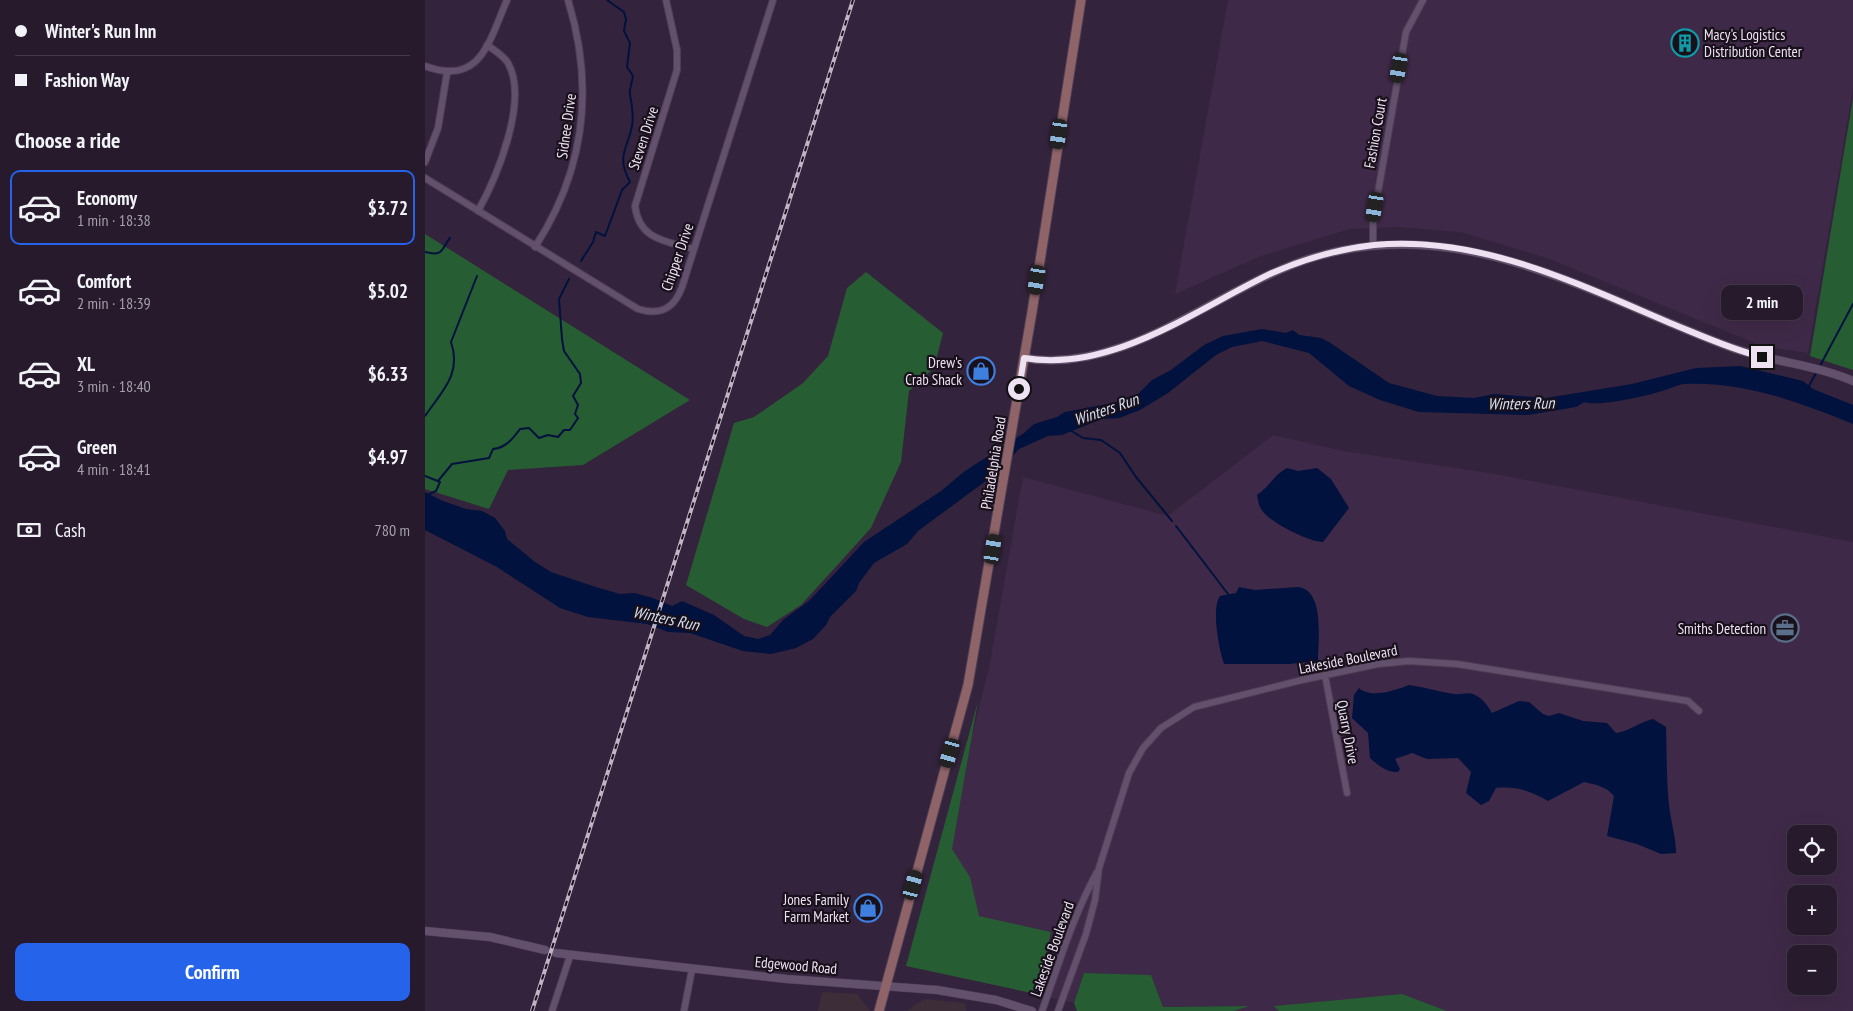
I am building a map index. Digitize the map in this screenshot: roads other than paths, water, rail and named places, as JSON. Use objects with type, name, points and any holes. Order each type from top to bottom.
[{"type":"main road","name":"Philadelphia Road","points":[[879,1011],[968,685],[1011,439],[1081,0]]},
{"type":"street","points":[[425,66],[447,73],[458,72],[469,67],[487,45],[507,0]]},
{"type":"street","name":"Sidnee Drive","points":[[535,247],[551,223],[563,198],[579,140],[583,74],[577,34],[568,0]]},
{"type":"street","name":"Steven Drive","points":[[666,0],[677,50],[677,70],[635,206],[637,219],[645,231],[659,239],[693,249]]},
{"type":"street","name":"Chipper Drive","points":[[425,178],[638,309],[653,312],[667,310],[678,296],[773,0]]},
{"type":"street","name":"Fashion Court","points":[[1373,245],[1373,221],[1406,32],[1423,0]]},
{"type":"street","points":[[478,211],[495,179],[504,155],[513,95],[513,77],[508,64],[487,45]]},
{"type":"street","points":[[425,162],[438,128],[447,73]]},
{"type":"street","points":[[1024,358],[1042,361],[1064,360],[1109,350],[1151,334],[1295,264],[1324,254],[1373,245],[1433,244],[1494,256],[1573,283],[1741,351],[1815,367],[1853,381]]},
{"type":"street","name":"Lakeside Boulevard","points":[[1043,1011],[1075,918],[1099,868],[1121,795],[1136,760],[1151,738],[1169,720],[1193,707],[1208,702],[1392,662],[1430,661],[1688,702],[1699,711]]},
{"type":"street","name":"Quarry Drive","points":[[1325,676],[1347,793]]},
{"type":"street","name":"Lakeside Boulevard","points":[[1058,1011],[1086,934],[1095,900],[1099,868]]},
{"type":"street","points":[[425,931],[490,937],[545,950]]},
{"type":"street","name":"Edgewood Road","points":[[556,953],[693,969],[973,995],[1032,1011]]},
{"type":"street","points":[[552,1011],[570,956]]},
{"type":"street","points":[[683,1011],[693,969]]},
{"type":"water","name":"Winters Run","points":[[1262,329],[1286,333],[1293,330],[1299,335],[1321,338],[1389,383],[1437,396],[1474,398],[1494,394],[1546,398],[1632,384],[1696,368],[1740,366],[1803,381],[1813,389],[1853,405],[1853,424],[1812,408],[1770,395],[1728,386],[1706,384],[1684,384],[1634,398],[1600,403],[1584,402],[1576,407],[1528,415],[1419,412],[1380,400],[1349,386],[1309,353],[1262,341],[1232,347],[1216,355],[1168,393],[1140,410],[1119,418],[1102,419],[1062,435],[1048,436],[1019,449],[998,472],[918,531],[907,544],[874,563],[859,583],[856,591],[830,617],[826,625],[813,639],[796,648],[771,654],[743,651],[690,633],[668,632],[647,624],[588,617],[560,608],[497,567],[425,530],[425,492],[443,501],[466,509],[482,511],[495,518],[505,531],[507,539],[535,562],[551,572],[620,594],[634,593],[653,598],[672,606],[682,601],[714,615],[744,636],[758,639],[770,635],[783,620],[810,600],[864,542],[941,491],[965,471],[1024,433],[1034,424],[1057,417],[1065,412],[1118,402],[1136,396],[1152,380],[1171,370],[1204,345],[1223,336]]},
{"type":"water","points":[[1287,468],[1298,471],[1317,468],[1331,479],[1349,508],[1323,542],[1292,532],[1275,522],[1261,509],[1257,495]]},
{"type":"water","points":[[1239,587],[1255,590],[1298,587],[1307,590],[1313,597],[1318,617],[1318,661],[1289,664],[1224,664],[1217,629],[1217,602],[1220,596],[1236,593]]},
{"type":"water","points":[[1409,685],[1454,694],[1473,694],[1482,700],[1492,713],[1519,701],[1529,702],[1543,714],[1549,716],[1559,713],[1583,721],[1607,723],[1616,733],[1653,719],[1666,727],[1668,796],[1676,853],[1661,854],[1637,844],[1607,836],[1614,796],[1608,790],[1597,785],[1584,782],[1548,801],[1536,794],[1523,790],[1496,788],[1489,801],[1481,805],[1466,793],[1471,772],[1458,758],[1427,759],[1412,753],[1395,759],[1400,769],[1398,772],[1383,768],[1370,758],[1368,733],[1352,718],[1354,695],[1359,688],[1370,693],[1377,693]]},
{"type":"waterway","points":[[581,261],[593,242],[596,232],[605,236],[622,190],[630,182],[623,159],[633,118],[630,93],[633,76],[627,67],[630,43],[624,31],[626,19],[624,12],[607,0]]},
{"type":"waterway","points":[[425,252],[439,253],[450,238]]},
{"type":"waterway","points":[[425,416],[449,382],[454,364],[451,342],[477,276]]},
{"type":"waterway","points":[[438,481],[452,464],[489,458],[493,449],[505,445],[520,429],[529,428],[539,438],[548,435],[558,437],[564,430],[570,430],[578,418],[575,414],[578,405],[573,396],[581,383],[580,374],[564,351],[559,299],[569,279]]},
{"type":"waterway","points":[[1821,364],[1853,304]]},
{"type":"waterway","points":[[1809,386],[1816,373]]},
{"type":"waterway","name":"Winters Run","points":[[1070,430],[1083,438],[1101,440],[1120,453],[1136,477],[1172,521]]},
{"type":"waterway","points":[[425,476],[440,482],[436,491],[425,496]]},
{"type":"waterway","points":[[1176,526],[1228,594]]},
{"type":"railway","points":[[532,1011],[853,0]]},
{"type":"place","name":"Macy's Logistics Distribution Center","points":[[1685,43]]},
{"type":"place","name":"Drew's Crab Shack","points":[[981,371]]},
{"type":"place","name":"Smiths Detection","points":[[1785,628]]},
{"type":"place","name":"Jones Family Farm Market","points":[[868,908]]}]
